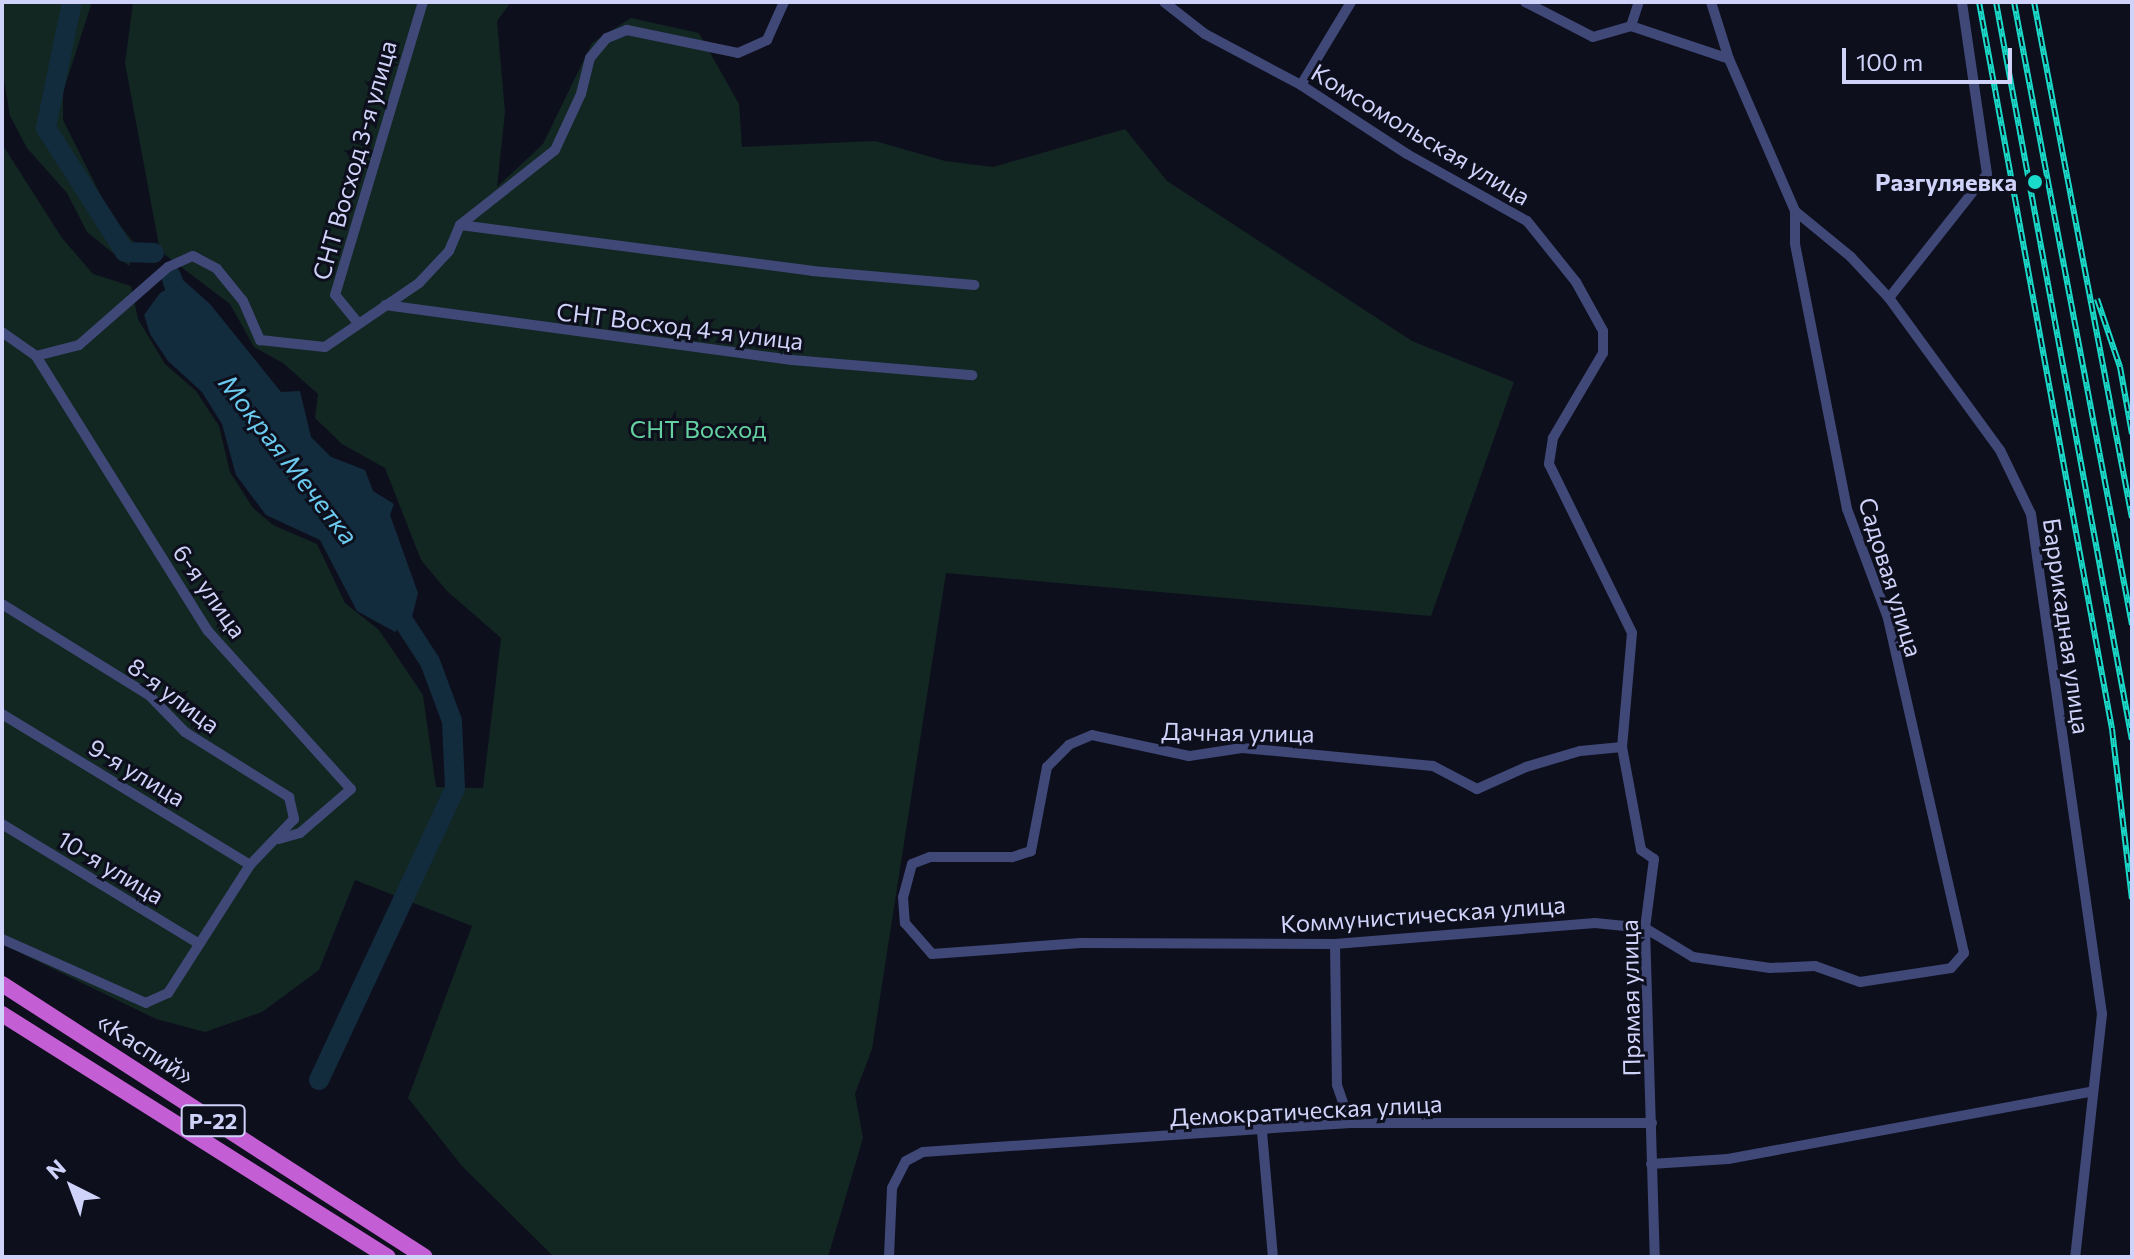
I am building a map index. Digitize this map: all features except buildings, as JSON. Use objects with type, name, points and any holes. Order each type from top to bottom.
[{"type":"highway","name":"«Каспий»","points":[[2,984],[425,1257]]},
{"type":"highway","name":"«Каспий»","points":[[2,1014],[388,1257]]},
{"type":"street","name":"СНТ Восход 3-я улица","points":[[358,323],[335,295],[423,2]]},
{"type":"street","points":[[36,356],[79,345],[168,267],[193,256],[217,269],[234,290],[260,340],[325,347],[419,283],[449,251],[460,225],[555,150],[581,94],[590,58],[607,38],[627,30],[738,53],[767,40],[784,2]]},
{"type":"street","name":"Комсомольская улица","points":[[1164,2],[1205,34],[1301,85],[1407,154],[1527,221],[1576,282],[1603,331],[1603,353],[1553,438],[1549,464],[1632,633],[1622,747]]},
{"type":"street","points":[[1301,85],[1351,2]]},
{"type":"street","points":[[1525,2],[1593,37],[1631,26],[1729,59]]},
{"type":"street","points":[[1631,26],[1639,2]]},
{"type":"street","name":"Баррикадная улица","points":[[1711,2],[1729,59],[1795,211],[1851,257],[1889,298],[2000,450],[2031,514],[2102,1014],[2090,1092],[2075,1257]]},
{"type":"street","points":[[1889,298],[1987,174],[1962,2]]},
{"type":"street","name":"Садовая улица","points":[[1795,211],[1795,243],[1847,509],[1888,618],[1964,953]]},
{"type":"street","points":[[460,225],[812,271],[974,285]]},
{"type":"street","name":"СНТ Восход 4-я улица","points":[[385,305],[717,351],[972,375]]},
{"type":"street","name":"6-я улица","points":[[2,332],[36,356],[208,631],[351,789],[300,833],[279,839]]},
{"type":"street","name":"8-я улица","points":[[2,604],[149,695],[185,732],[289,797],[294,819],[279,839],[250,865],[168,993],[146,1003],[2,939]]},
{"type":"street","name":"9-я улица","points":[[2,714],[250,865]]},
{"type":"street","name":"Дачная улица","points":[[903,897],[912,864],[930,857],[1012,857],[1031,851],[1047,767],[1069,745],[1092,735],[1189,756],[1242,748],[1433,766],[1477,789],[1580,751],[1622,747]]},
{"type":"street","name":"Прямая улица","points":[[1622,747],[1641,850],[1654,859],[1645,928],[1655,1257]]},
{"type":"street","name":"10-я улица","points":[[2,824],[199,944]]},
{"type":"street","name":"Коммунистическая улица","points":[[903,897],[905,923],[932,954],[1081,943],[1335,944],[1595,923],[1645,928],[1693,957],[1770,968],[1815,966],[1860,982],[1951,968],[1964,953]]},
{"type":"street","points":[[1335,944],[1337,1085],[1350,1123]]},
{"type":"street","points":[[1651,1164],[1728,1159],[2090,1092]]},
{"type":"street","name":"Демократическая улица","points":[[889,1257],[892,1188],[906,1161],[923,1152],[963,1147],[1262,1132],[1350,1123],[1652,1123]]},
{"type":"street","points":[[1262,1132],[1273,1257]]},
{"type":"green space","points":[[2,2],[92,2],[63,92],[63,120],[110,214],[136,245],[129,266],[87,232],[67,193],[27,148],[10,116],[2,67]]},
{"type":"green space","name":"СНТ Восход","points":[[133,2],[511,2],[497,21],[505,112],[497,187],[543,144],[592,43],[631,18],[699,33],[739,104],[742,147],[875,141],[945,161],[993,167],[1125,129],[1167,181],[1412,341],[1514,382],[1431,616],[946,573],[872,1049],[855,1094],[863,1138],[828,1257],[554,1257],[462,1166],[408,1098],[472,926],[355,880],[319,970],[262,1012],[205,1032],[156,1019],[2,944],[2,144],[62,238],[93,274],[131,286],[138,319],[165,364],[196,391],[219,426],[230,472],[253,508],[273,525],[317,544],[345,603],[379,630],[423,695],[436,787],[483,788],[501,638],[447,591],[421,560],[385,468],[342,444],[315,418],[318,394],[283,363],[254,347],[230,304],[160,251],[125,63]]},
{"type":"water","points":[[183,280],[210,304],[281,392],[300,391],[311,437],[331,457],[365,470],[373,491],[394,504],[390,515],[418,593],[412,617],[395,632],[357,611],[320,540],[266,515],[236,475],[222,424],[202,392],[168,361],[150,334],[144,315],[160,293]]},
{"type":"waterway","name":"Мокрая Мечетка","points":[[72,2],[46,128],[125,252],[154,253]]},
{"type":"waterway","name":"Мокрая Мечетка","points":[[171,276],[183,310]]},
{"type":"waterway","name":"Мокрая Мечетка","points":[[319,1080],[455,788],[452,721],[430,662],[391,602]]},
{"type":"railway","points":[[1979,2],[2112,729],[2132,899]]},
{"type":"railway","points":[[1996,2],[2132,740]]},
{"type":"railway","points":[[2014,2],[2132,625]]},
{"type":"railway","points":[[2034,2],[2132,518]]},
{"type":"railway","points":[[2097,299],[2120,367],[2132,434]]},
{"type":"place","name":"Разгуляевка","points":[[2035,182]]}]
